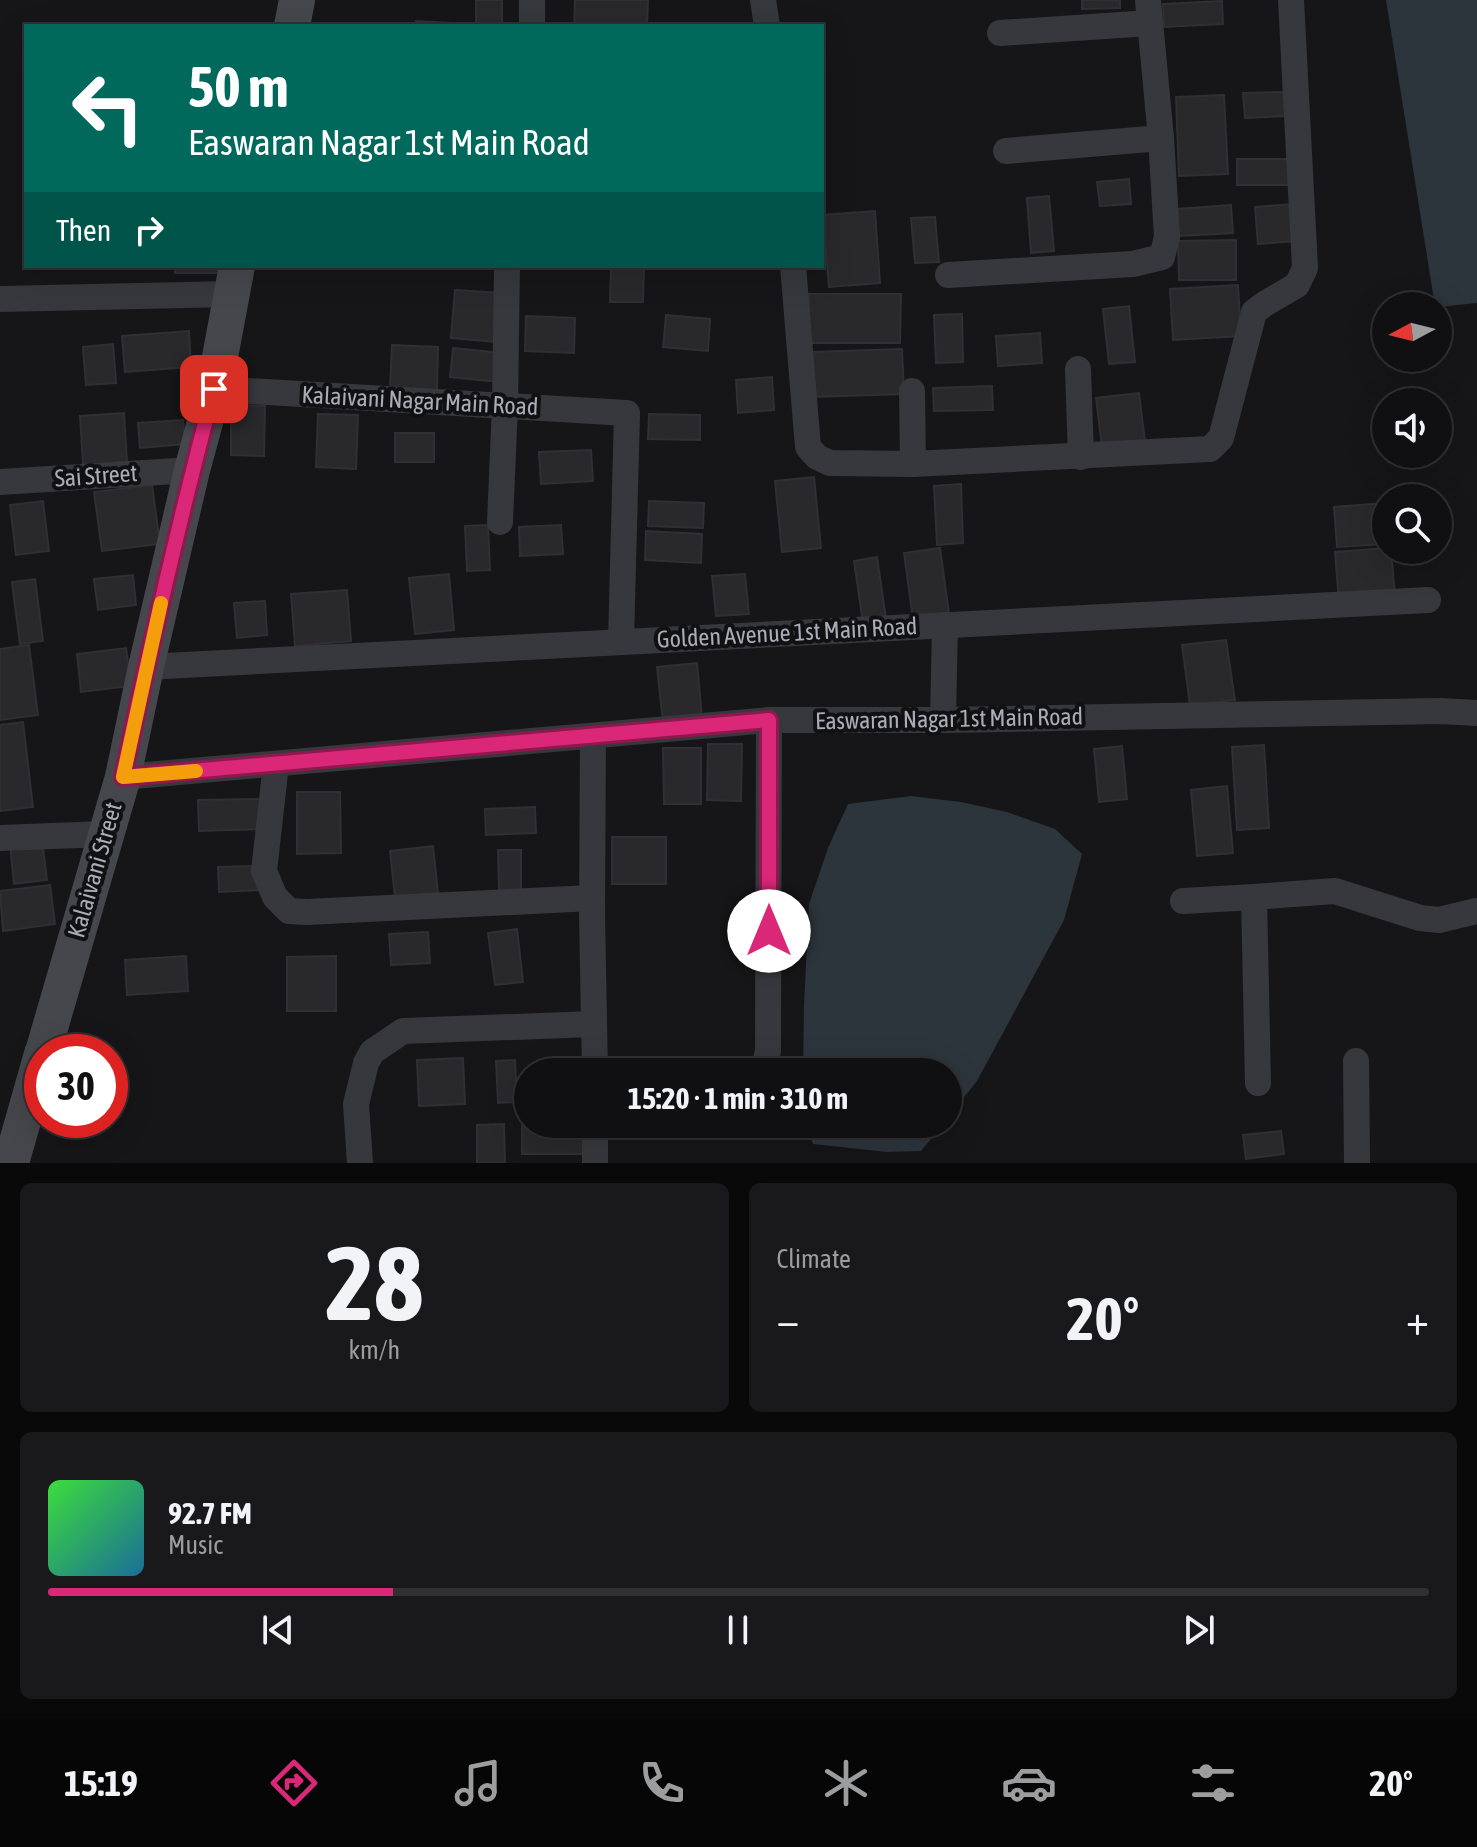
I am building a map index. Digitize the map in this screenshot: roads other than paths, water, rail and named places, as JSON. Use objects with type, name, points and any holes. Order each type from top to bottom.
[{"type":"street","points":[[292,24],[297,0]]},
{"type":"street","points":[[532,0],[532,24]]},
{"type":"street","points":[[763,0],[767,24]]},
{"type":"street","points":[[793,268],[808,447],[817,457],[830,463],[913,464],[1210,449],[1221,438],[1254,312],[1297,285],[1305,268],[1291,0]]},
{"type":"street","points":[[948,275],[1133,264],[1162,257],[1167,237],[1149,11],[1000,33]]},
{"type":"street","points":[[1006,151],[1161,138]]},
{"type":"street","points":[[500,522],[507,268]]},
{"type":"street","points":[[0,299],[234,280]]},
{"type":"street","name":"Kalaivani Street","points":[[47,1034],[123,777],[192,470],[214,389],[234,280]]},
{"type":"street","points":[[1078,369],[1081,457]]},
{"type":"street","name":"Kalaivani Nagar Main Road","points":[[214,389],[627,413],[621,642]]},
{"type":"street","points":[[912,391],[913,464]]},
{"type":"street","name":"Sai Street","points":[[0,482],[192,470]]},
{"type":"street","name":"Golden Avenue 1st Main Road","points":[[146,667],[1428,600]]},
{"type":"street","points":[[943,720],[945,625]]},
{"type":"street","name":"Easwaran Nagar 1st Main Road","points":[[123,777],[769,720],[1477,713]]},
{"type":"street","points":[[766,1058],[769,720]]},
{"type":"street","points":[[593,736],[595,1058]]},
{"type":"street","points":[[276,764],[264,871],[275,897],[289,911],[592,898]]},
{"type":"street","points":[[0,838],[105,834]]},
{"type":"street","points":[[1183,901],[1335,891],[1420,918],[1439,920],[1477,911]]},
{"type":"street","points":[[1254,897],[1258,1083]]},
{"type":"street","points":[[360,1163],[356,1104],[366,1063],[372,1052],[403,1031],[594,1024]]},
{"type":"street","points":[[1356,1061],[1357,1163]]},
{"type":"street","name":"Kalaivani Street","points":[[11,1163],[24,1117]]},
{"type":"street","points":[[595,1138],[595,1163]]}]
